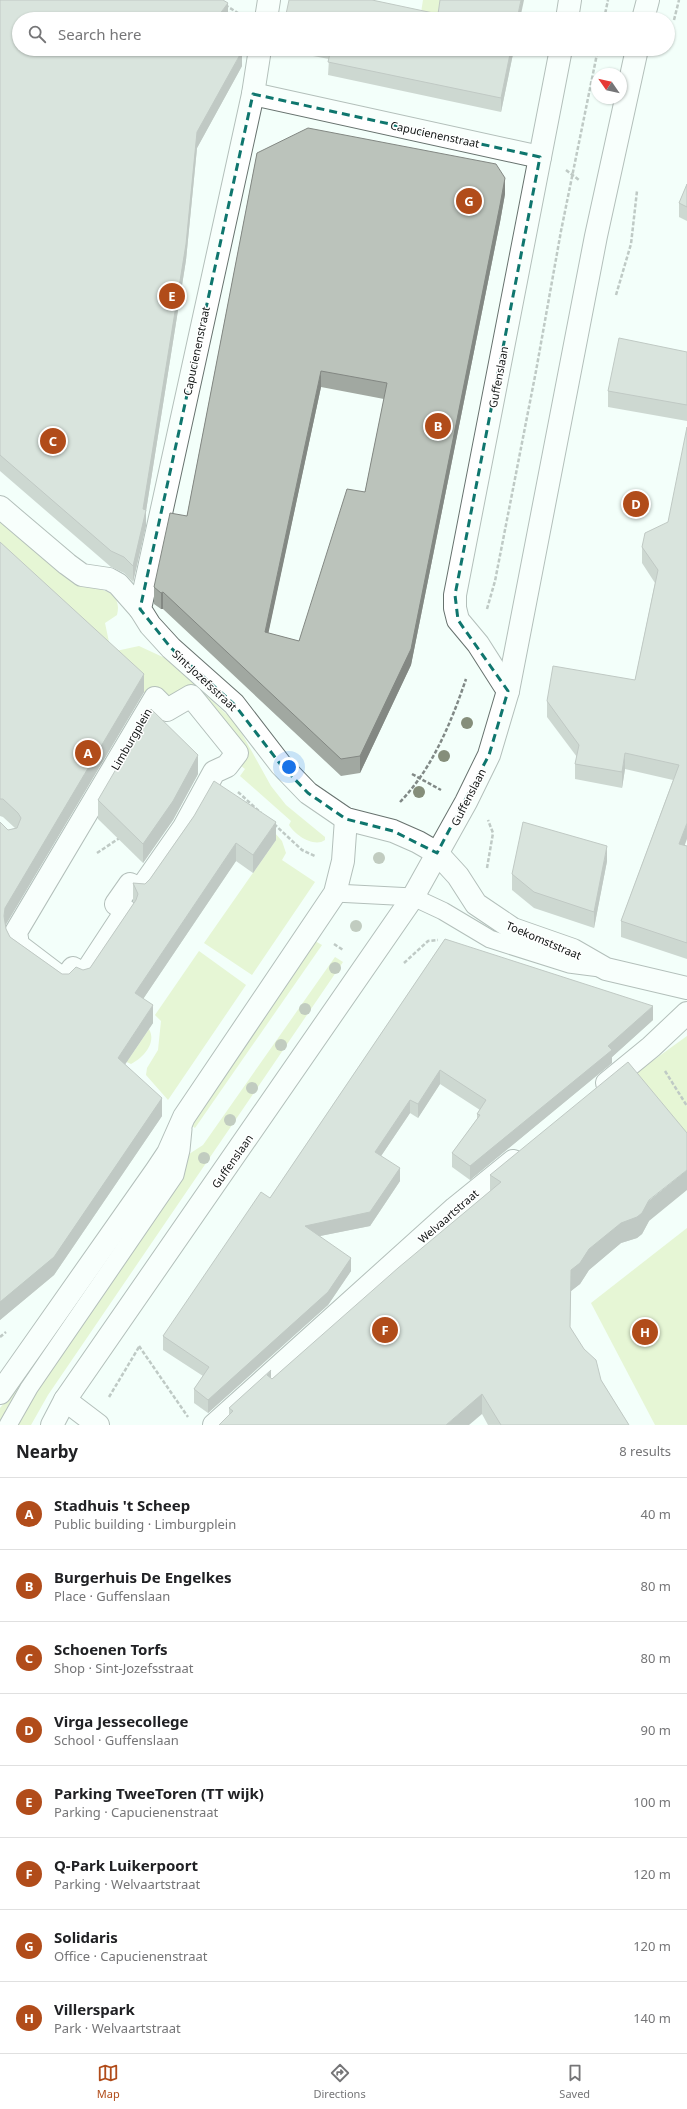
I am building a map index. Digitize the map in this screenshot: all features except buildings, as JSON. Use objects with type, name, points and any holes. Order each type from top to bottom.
[{"type":"street","points":[[267,12],[269,0]]},
{"type":"street","points":[[568,12],[570,0]]},
{"type":"street","points":[[645,12],[648,0]]},
{"type":"street","name":"Capucienenstraat","points":[[140,609],[252,94],[259,56]]},
{"type":"street","name":"Guffenslaan","points":[[508,691],[478,644],[458,620],[455,608],[455,594],[560,56]]},
{"type":"street","name":"Guffenslaan","points":[[52,1425],[65,1400],[413,897],[466,802],[489,755],[508,691],[603,204],[635,56]]},
{"type":"street","name":"Capucienenstraat","points":[[252,94],[540,157]]},
{"type":"street","name":"Sint-Jozefsstraat","points":[[0,507],[82,575],[109,580],[118,584],[140,609],[150,625],[171,648],[234,704],[281,765],[297,782],[320,802],[346,819],[378,826],[418,842],[438,853]]},
{"type":"street","name":"Limburgplein","points":[[191,696],[237,753],[227,766],[214,772],[184,827],[140,890],[130,884],[116,904],[126,911],[84,975],[73,968],[64,980],[18,945],[16,932],[52,880],[155,698],[167,710],[191,696]]},
{"type":"street","points":[[0,1393],[156,1172],[168,1153],[184,1117],[335,893],[343,861],[346,819]]},
{"type":"street","name":"Toekomststraat","points":[[438,853],[458,876],[476,904],[513,929],[573,950],[606,968],[687,988]]},
{"type":"street","points":[[590,1098],[651,1047],[687,1013]]},
{"type":"street","name":"Welvaartstraat","points":[[214,1425],[455,1208],[528,1148]]},
{"type":"street","points":[[65,1400],[96,1423]]},
{"type":"lane","points":[[335,893],[413,897]]},
{"type":"lane","name":"Toekomststraat","points":[[413,897],[443,911],[490,939],[569,964],[606,968]]},
{"type":"lane","points":[[8,1425],[29,1388],[175,1175],[181,1150],[184,1117]]},
{"type":"path","points":[[605,12],[608,0]]},
{"type":"path","points":[[222,4],[237,12]]},
{"type":"path","points":[[378,826],[418,778],[443,738],[455,711],[478,644],[495,581],[536,372],[572,173],[597,56]]},
{"type":"path","points":[[540,157],[572,173],[603,204]]},
{"type":"path","points":[[614,302],[631,244],[638,184]]},
{"type":"path","points":[[412,774],[418,778]]},
{"type":"path","points":[[484,824],[488,817]]},
{"type":"path","points":[[651,1047],[687,1106]]},
{"type":"path","points":[[96,1423],[139,1346],[144,1340]]},
{"type":"path","points":[[139,1346],[191,1421]]},
{"type":"highlighted area","points":[[253,94],[540,157],[455,595],[458,620],[508,691],[489,755],[437,853],[393,831],[346,819],[308,793],[281,765],[234,704],[171,648],[140,609]]},
{"type":"green space","points":[[423,0],[443,0],[440,12],[421,12]]},
{"type":"green space","points":[[0,518],[91,587],[103,590],[112,595],[115,598],[118,608],[117,615],[105,623],[110,647],[116,651],[139,646],[167,659],[236,723],[271,786],[286,805],[325,837],[325,840],[321,842],[310,841],[296,833],[289,825],[291,821],[240,776],[245,769],[232,759],[191,696],[154,701],[0,560]]},
{"type":"green space","points":[[274,832],[282,841],[286,853],[282,860],[315,882],[252,975],[204,943],[276,840]]},
{"type":"green space","points":[[315,941],[322,945],[195,1128],[188,1123]]},
{"type":"green space","points":[[199,951],[246,985],[168,1100],[146,1075],[147,1068],[158,1050],[161,1021],[155,1015]]},
{"type":"green space","points":[[335,957],[343,962],[48,1395],[31,1425],[16,1425],[28,1400],[186,1156],[203,1145]]},
{"type":"green space","points":[[149,1029],[151,1034],[150,1045],[148,1050],[140,1058],[131,1064],[116,1057],[128,1060]]},
{"type":"green space","points":[[687,1036],[687,1142],[633,1075]]},
{"type":"green space","points":[[687,1228],[687,1425],[655,1425],[591,1303]]},
{"type":"green space","points":[[21,1383],[0,1421],[0,1408]]},
{"type":"place","name":"Solidaris","points":[[469,201]]},
{"type":"place","name":"Parking TweeToren (TT wijk)","points":[[172,296]]},
{"type":"place","name":"Burgerhuis De Engelkes","points":[[438,426]]},
{"type":"place","name":"Schoenen Torfs","points":[[53,441]]},
{"type":"place","name":"Virga Jessecollege","points":[[636,504]]},
{"type":"place","name":"Stadhuis 't Scheep","points":[[88,753]]},
{"type":"place","name":"Q-Park Luikerpoort","points":[[385,1330]]},
{"type":"place","name":"Villerspark","points":[[645,1332]]}]
